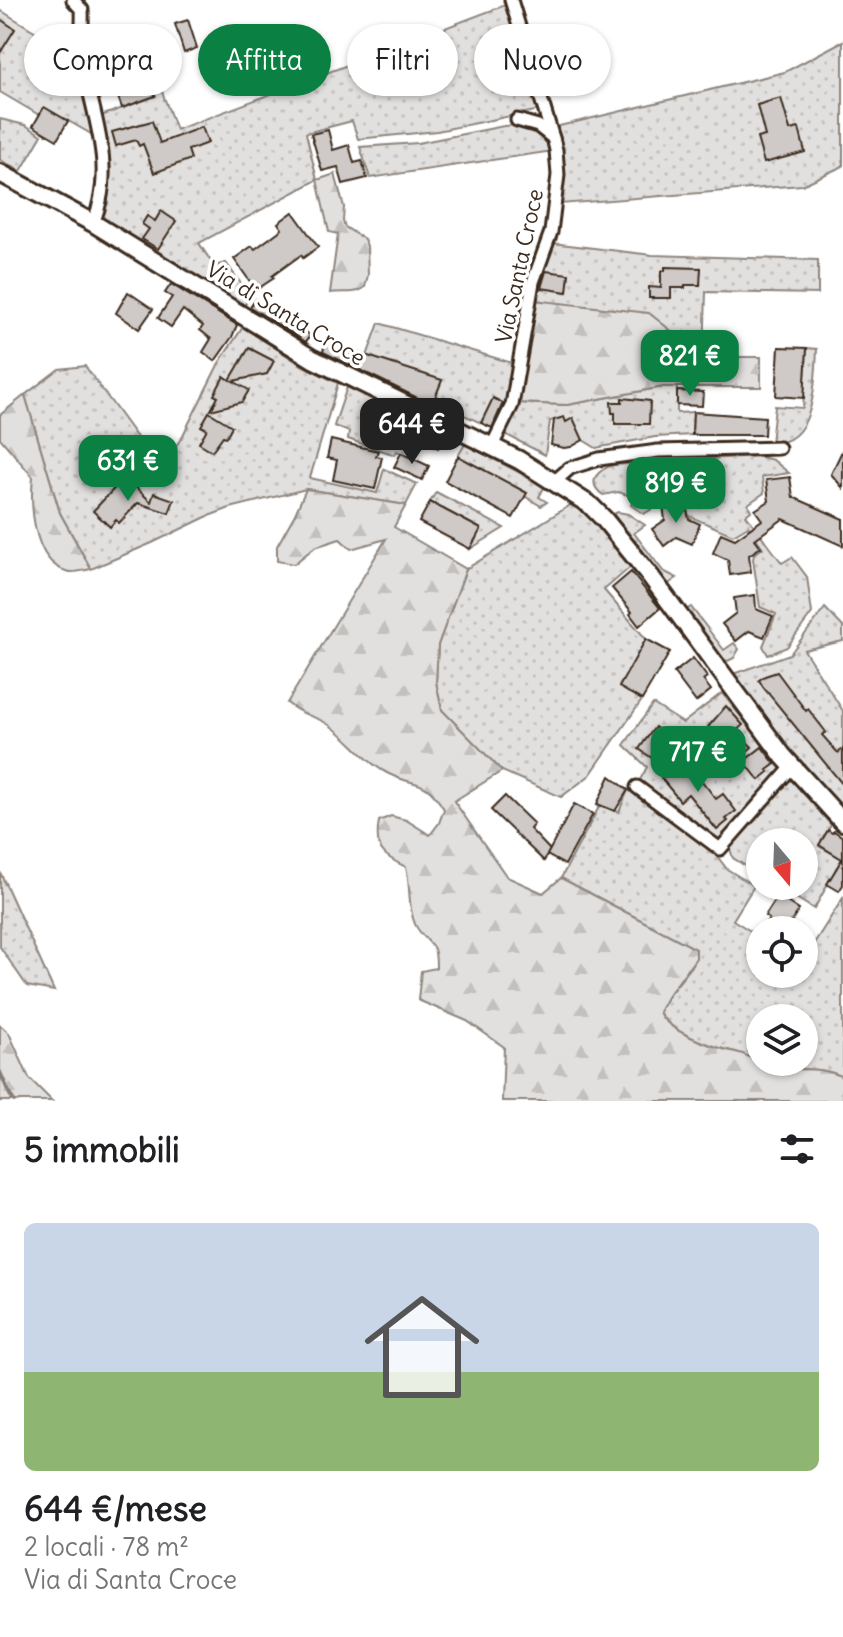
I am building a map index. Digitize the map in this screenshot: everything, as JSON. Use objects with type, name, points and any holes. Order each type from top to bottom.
[{"type":"main road","name":"Via di Santa Croce","points":[[0,173],[93,223],[304,354],[492,446],[555,481],[590,505],[656,585],[792,767],[843,822]]},
{"type":"street","points":[[73,0],[82,10],[82,54],[104,161],[102,197],[93,223]]},
{"type":"street","name":"Via Santa Croce","points":[[492,446],[512,405],[533,282],[556,209],[558,175],[553,138],[511,0]]},
{"type":"street","points":[[517,120],[538,126],[553,138]]},
{"type":"street","points":[[555,481],[576,465],[608,458],[675,450],[779,448]]},
{"type":"street","points":[[637,787],[720,849],[792,767]]},
{"type":"green space","points":[[508,4],[514,24],[474,24],[474,96],[536,96],[540,110],[437,131],[358,139],[352,121],[306,133],[317,180],[199,243],[214,266],[226,263],[250,296],[243,308],[102,220],[110,181],[101,116],[164,96],[176,130],[266,96],[331,96],[331,71],[347,65],[347,96],[458,96],[458,24],[455,24]]},
{"type":"green space","points":[[0,10],[24,25],[24,96],[85,96],[93,135],[44,107],[39,115],[0,92]]},
{"type":"green space","points":[[843,41],[843,166],[802,185],[560,204],[562,180],[555,127],[785,72]]},
{"type":"green space","points":[[0,119],[25,125],[42,135],[21,171],[0,160]]},
{"type":"green space","points":[[518,125],[539,133],[553,151],[370,178],[360,147],[418,143]]},
{"type":"green space","points":[[335,174],[344,207],[345,227],[364,239],[367,246],[368,275],[365,287],[353,292],[330,293],[338,234],[329,232],[317,180]]},
{"type":"green space","points":[[552,243],[652,255],[818,260],[818,294],[706,292],[704,357],[688,345],[533,300]]},
{"type":"green space","points":[[524,293],[527,294],[508,406],[493,399],[481,423],[434,401],[442,380],[367,356],[379,323],[512,363]]},
{"type":"green space","points":[[533,300],[649,313],[704,357],[761,357],[761,387],[663,387],[567,405],[517,403]]},
{"type":"green space","points":[[243,327],[303,366],[338,383],[310,478],[377,493],[384,469],[417,484],[406,505],[306,489],[230,508],[91,569],[60,513],[25,395],[59,369],[85,366],[160,469],[182,437],[219,363]]},
{"type":"green space","points":[[807,348],[817,349],[813,393],[805,422],[797,434],[786,441],[771,443],[775,406],[803,408]]},
{"type":"green space","points":[[347,387],[383,403],[379,412],[405,425],[402,431],[419,439],[410,457],[348,439],[349,432],[334,426]]},
{"type":"green space","points":[[677,387],[677,413],[693,412],[692,435],[655,437],[596,448],[583,440],[563,418],[550,421],[545,455],[503,433],[517,403],[567,405]]},
{"type":"green space","points":[[25,395],[60,513],[91,569],[66,571],[46,556],[40,544],[33,516],[33,477],[0,438],[0,415]]},
{"type":"green space","points":[[465,444],[545,486],[539,497],[547,502],[541,506],[458,456]]},
{"type":"green space","points":[[757,456],[773,460],[789,473],[762,477],[764,493],[748,504],[751,511],[746,515],[782,563],[792,557],[807,577],[812,613],[787,647],[768,655],[763,646],[776,614],[760,607],[753,559],[754,554],[763,548],[748,526],[733,535],[691,517],[686,499],[661,503],[644,514],[631,505],[634,497],[618,492],[603,495],[594,482],[602,470],[613,465]]},
{"type":"green space","points":[[306,489],[406,505],[394,527],[466,569],[438,645],[436,682],[442,710],[502,771],[454,801],[507,877],[543,893],[561,878],[696,949],[696,958],[659,1012],[664,1019],[687,1035],[746,1056],[746,1076],[818,1076],[818,1070],[843,1077],[843,1101],[502,1101],[504,1047],[467,1021],[418,1000],[421,971],[436,968],[435,951],[417,928],[413,917],[406,867],[386,855],[379,845],[379,821],[391,816],[406,820],[430,835],[444,809],[431,792],[380,769],[334,728],[287,703],[386,539],[351,549],[340,539],[315,547],[294,564],[277,561],[277,546]]},
{"type":"green space","points":[[436,492],[504,528],[470,549],[481,529],[430,502]]},
{"type":"green space","points":[[574,503],[586,510],[633,565],[604,590],[646,639],[620,687],[642,700],[590,775],[561,797],[502,771],[442,710],[436,682],[438,645],[466,569]]},
{"type":"green space","points":[[613,514],[628,514],[645,525],[634,533],[663,571],[677,578],[667,585]]},
{"type":"green space","points":[[691,607],[724,650],[734,643],[739,649],[734,658],[728,661],[722,659],[686,610]]},
{"type":"green space","points":[[825,608],[843,627],[843,641],[804,650],[843,711],[843,811],[791,755],[730,675],[790,654]]},
{"type":"green space","points":[[722,693],[784,770],[719,840],[640,780],[647,767],[624,745],[653,704],[683,723]]},
{"type":"green space","points":[[790,776],[831,825],[819,846],[842,859],[814,909],[800,900],[818,900],[818,828],[746,828],[746,866],[733,858],[729,846]]},
{"type":"green space","points":[[628,790],[699,840],[727,869],[746,881],[746,899],[733,920],[746,928],[746,988],[818,988],[818,937],[843,898],[843,1077],[818,1070],[818,1004],[746,1004],[746,1056],[687,1035],[664,1019],[659,1012],[692,966],[696,949],[561,878],[600,805],[619,812]]},
{"type":"green space","points":[[0,872],[54,991],[27,986],[0,947]]},
{"type":"green space","points":[[0,1025],[9,1033],[29,1078],[52,1101],[0,1101]]},
{"type":"building","points":[[0,19],[15,29],[0,53]]},
{"type":"building","points":[[188,20],[197,48],[184,53],[182,24],[175,24]]},
{"type":"building","points":[[118,96],[155,96],[122,108]]},
{"type":"building","points":[[781,98],[790,130],[799,128],[805,152],[764,163],[757,138],[765,136],[757,105]]},
{"type":"building","points":[[44,107],[68,121],[57,140],[33,126]]},
{"type":"building","points":[[152,121],[160,143],[202,127],[208,143],[188,150],[191,159],[154,173],[143,144],[139,146],[136,140],[116,146],[112,132]]},
{"type":"building","points":[[328,130],[333,150],[349,145],[354,163],[362,161],[367,178],[343,184],[338,167],[322,171],[311,134]]},
{"type":"building","points":[[161,211],[176,221],[158,249],[142,239],[149,229],[142,224],[147,216],[155,221]]},
{"type":"building","points":[[293,212],[318,247],[303,258],[301,255],[256,290],[234,259],[252,246],[255,249],[282,229],[278,223]]},
{"type":"building","points":[[665,267],[701,268],[700,285],[671,288],[671,298],[649,298],[649,287],[661,288],[661,271],[665,271]]},
{"type":"building","points":[[546,271],[569,274],[567,292],[541,288]]},
{"type":"building","points":[[171,284],[237,325],[215,361],[203,352],[211,339],[200,330],[203,326],[183,310],[171,327],[158,318],[172,297],[165,293]]},
{"type":"building","points":[[128,292],[153,309],[139,329],[116,313]]},
{"type":"building","points":[[256,299],[310,335],[306,342],[250,307]]},
{"type":"building","points":[[325,342],[442,380],[432,405],[323,352]]},
{"type":"building","points":[[779,347],[807,348],[804,398],[776,396]]},
{"type":"building","points":[[249,348],[274,361],[267,374],[233,381],[249,390],[242,402],[211,410],[218,397],[214,395],[224,376],[230,380]]},
{"type":"building","points":[[677,391],[703,392],[702,406],[677,405]]},
{"type":"building","points":[[493,398],[503,403],[492,428],[481,423]]},
{"type":"building","points":[[622,398],[650,401],[649,424],[615,424],[611,402],[622,402]]},
{"type":"building","points":[[382,405],[444,435],[438,448],[402,431],[405,425],[379,412]]},
{"type":"building","points":[[209,412],[232,426],[212,451],[199,443],[207,429],[201,426]]},
{"type":"building","points":[[693,412],[765,417],[764,435],[692,435]]},
{"type":"building","points":[[564,417],[566,422],[573,418],[583,440],[564,448],[551,445],[554,420]]},
{"type":"building","points":[[331,440],[378,451],[376,456],[382,457],[375,489],[333,480],[337,460],[327,458]]},
{"type":"building","points":[[843,449],[843,488],[831,474]]},
{"type":"building","points":[[401,453],[429,466],[422,480],[394,467]]},
{"type":"building","points":[[458,456],[527,493],[513,518],[445,481]]},
{"type":"building","points":[[125,477],[151,502],[154,493],[174,500],[169,513],[138,503],[119,523],[116,520],[110,527],[93,511]]},
{"type":"building","points":[[790,477],[793,497],[843,519],[843,546],[783,519],[755,539],[761,547],[749,555],[751,572],[730,575],[728,560],[713,553],[721,533],[735,539],[762,520],[755,510],[769,501],[766,480]]},
{"type":"building","points":[[430,502],[481,529],[470,549],[419,522]]},
{"type":"building","points":[[685,502],[689,519],[700,524],[692,544],[676,537],[664,546],[652,529],[665,520],[663,505]]},
{"type":"building","points":[[631,572],[660,608],[639,626],[630,614],[632,612],[612,588]]},
{"type":"building","points":[[755,595],[756,609],[773,616],[764,637],[749,631],[736,641],[722,624],[736,613],[734,598]]},
{"type":"building","points":[[646,639],[670,652],[642,700],[619,687]]},
{"type":"building","points":[[693,658],[707,677],[703,680],[711,690],[696,702],[674,673]]},
{"type":"building","points":[[777,672],[826,732],[822,735],[838,753],[843,749],[843,785],[759,680]]},
{"type":"building","points":[[726,706],[743,725],[736,731],[752,747],[745,753],[729,737],[725,742],[708,727]]},
{"type":"building","points":[[655,727],[667,741],[653,759],[639,749]]},
{"type":"building","points":[[762,747],[775,764],[759,780],[744,761]]},
{"type":"building","points":[[684,758],[716,799],[723,794],[736,811],[717,830],[688,794],[680,801],[661,778]]},
{"type":"building","points":[[610,776],[628,790],[615,811],[597,804]]},
{"type":"building","points":[[505,796],[534,824],[530,829],[550,850],[544,861],[491,810]]},
{"type":"building","points":[[574,804],[593,814],[565,865],[547,855]]},
{"type":"building","points":[[828,830],[843,837],[843,885],[839,891],[827,884],[842,859],[819,845]]},
{"type":"building","points":[[775,900],[784,900],[799,910],[795,916],[765,916]]},
{"type":"waterway","points":[[0,1072],[14,1101]]}]
